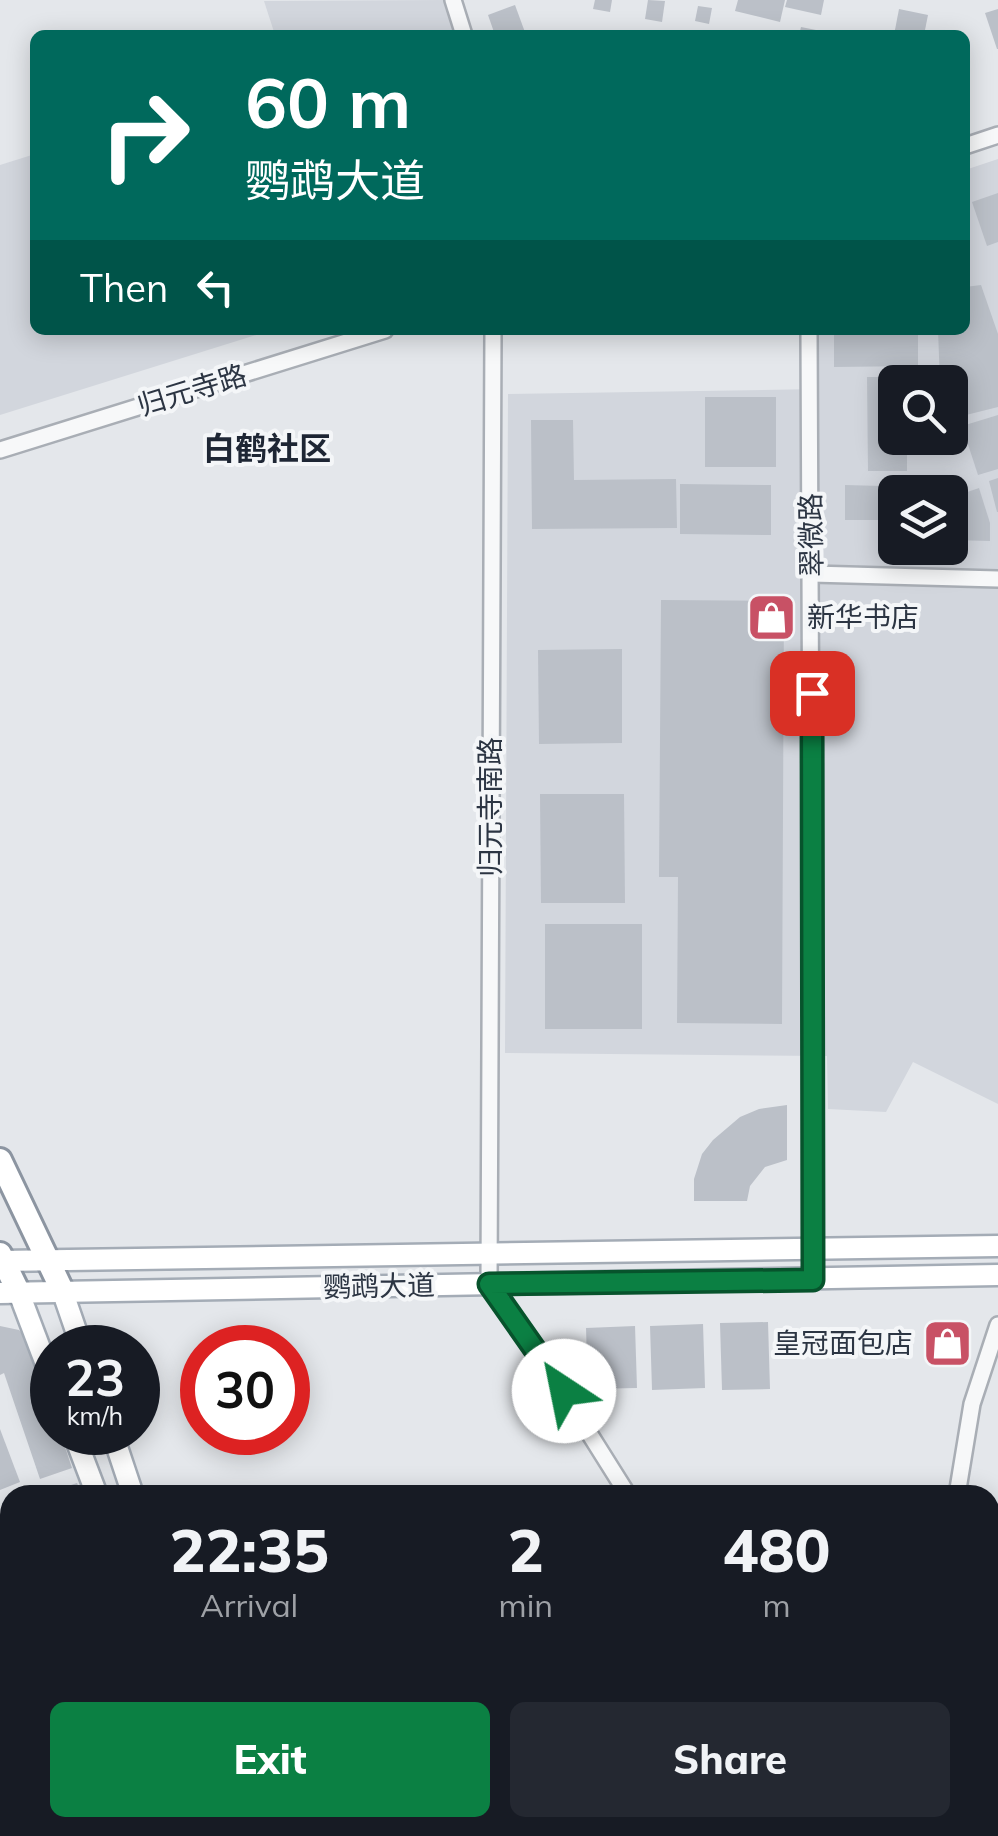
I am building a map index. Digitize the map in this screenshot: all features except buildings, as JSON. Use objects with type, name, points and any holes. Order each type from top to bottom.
[{"type":"highway","points":[[0,1160],[62,1290]]},
{"type":"highway","points":[[1,1258],[9,1293]]},
{"type":"main road","name":"鹦鹉大道","points":[[1,1258],[47,1261],[998,1246]]},
{"type":"main road","name":"鹦鹉大道","points":[[9,1293],[998,1276]]},
{"type":"main road","points":[[62,1290],[74,1325]]},
{"type":"main road","points":[[9,1293],[30,1335]]},
{"type":"main road","points":[[82,1455],[93,1485]]},
{"type":"main road","points":[[120,1455],[130,1485]]},
{"type":"street","points":[[453,0],[462,30]]},
{"type":"street","points":[[970,144],[998,135]]},
{"type":"street","name":"归元寺路","points":[[0,450],[369,335]]},
{"type":"street","name":"归元寺南路","points":[[489,1284],[493,335]]},
{"type":"street","name":"翠微路","points":[[809,335],[813,1280]]},
{"type":"street","points":[[812,574],[998,579]]},
{"type":"street","points":[[489,1284],[546,1363],[622,1485]]},
{"type":"street","points":[[959,1485],[972,1404],[998,1325]]},
{"type":"shaded area","points":[[445,0],[454,30],[273,30],[264,1]]},
{"type":"shaded area","points":[[30,156],[30,335],[256,335],[0,415],[0,165]]},
{"type":"shaded area","points":[[998,159],[998,1104],[913,1062],[886,1112],[828,1109],[827,1056],[505,1053],[508,394],[819,389],[819,335],[970,335],[970,168]]},
{"type":"place","name":"新华书店","points":[[772,617]]},
{"type":"place","name":"皇冠面包店","points":[[948,1343]]},
{"type":"district","name":"白鹤社区","points":[[267,449]]},
{"type":"route","points":[[564,1391],[489,1284],[813,1280],[812,693]]}]
